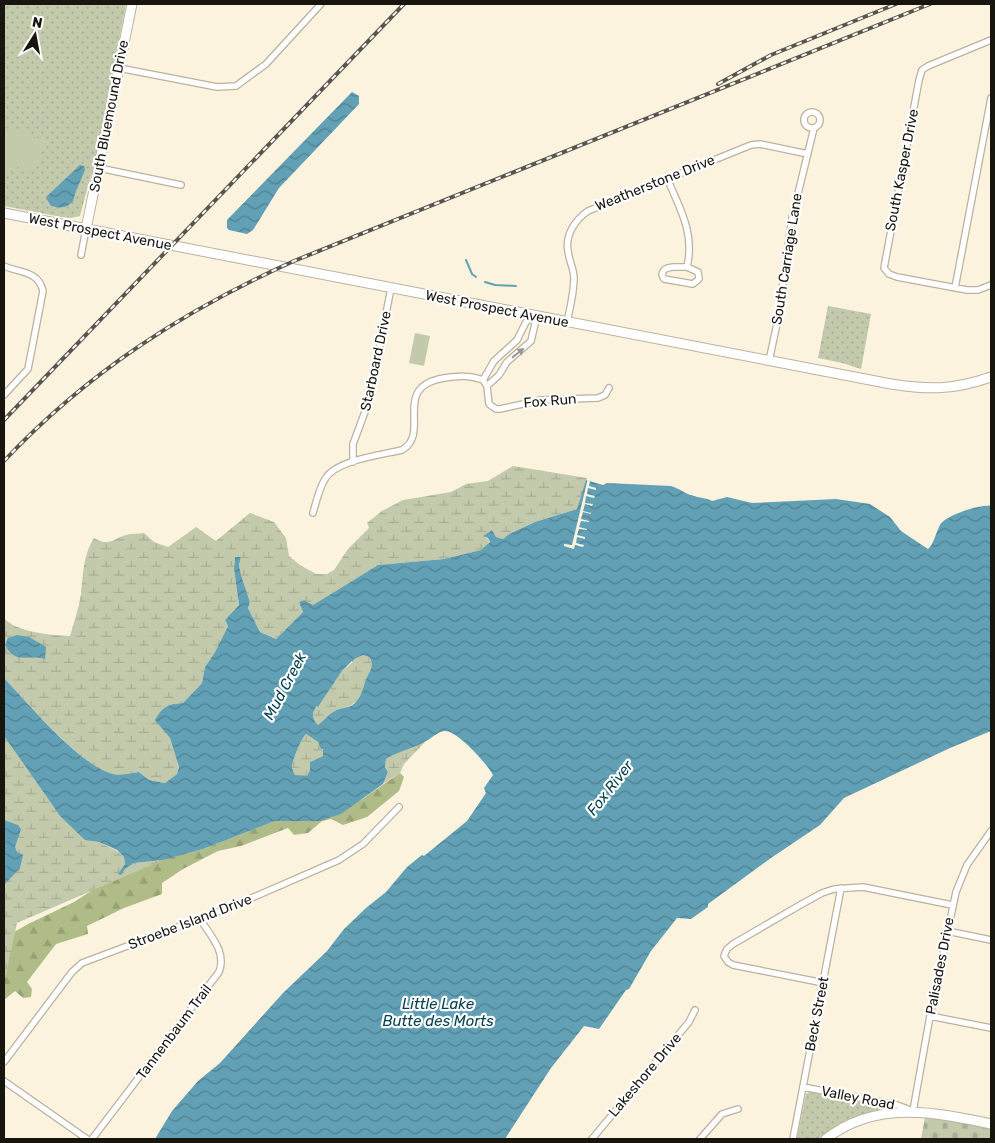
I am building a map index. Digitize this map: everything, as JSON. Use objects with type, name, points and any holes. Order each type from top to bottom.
[{"type":"main road","name":"South Bluemound Drive","points":[[86,229],[132,4]]},
{"type":"main road","name":"West Prospect Avenue","points":[[4,213],[769,361],[925,389],[956,387],[991,378]]},
{"type":"main road","name":"Valley Road","points":[[826,1139],[863,1119],[888,1113],[913,1111],[991,1124]]},
{"type":"street","points":[[119,68],[217,88],[236,86],[266,64],[321,4]]},
{"type":"street","name":"South Kasper Drive","points":[[955,288],[889,274],[885,271],[886,254],[922,70],[991,40]]},
{"type":"street","points":[[991,98],[955,288],[973,291],[991,285]]},
{"type":"street","name":"South Carriage Lane","points":[[769,361],[778,319],[792,218],[814,128]]},
{"type":"street","name":"Weatherstone Drive","points":[[567,322],[574,288],[574,277],[567,245],[569,233],[574,223],[588,211],[755,144],[808,154]]},
{"type":"street","points":[[99,168],[181,185]]},
{"type":"street","points":[[667,178],[688,228],[690,245],[687,267]]},
{"type":"street","points":[[81,255],[86,229]]},
{"type":"street","points":[[4,266],[35,276],[42,290],[28,369],[4,395]]},
{"type":"street","points":[[687,267],[698,272],[699,277],[696,283],[667,280],[663,276],[664,270],[667,268],[687,267]]},
{"type":"street","name":"Starboard Drive","points":[[353,462],[353,444],[369,401],[391,288]]},
{"type":"street","points":[[313,513],[325,478],[334,469],[353,462],[402,450],[408,446],[413,435],[415,398],[425,384],[460,376],[483,380],[494,361],[517,340],[526,322],[532,315]]},
{"type":"street","points":[[487,386],[499,375],[507,362],[531,341],[535,324],[532,315]]},
{"type":"street","name":"Fox Run","points":[[483,380],[487,386],[489,404],[496,409],[530,401],[598,398],[605,395],[609,388]]},
{"type":"street","name":"Stroebe Island Drive","points":[[4,1062],[72,972],[82,962],[200,919],[348,856],[363,844],[399,806]]},
{"type":"street","name":"Palisades Drive","points":[[913,1111],[952,905],[962,873],[991,831]]},
{"type":"street","points":[[824,983],[733,965],[725,959],[726,952],[733,944],[822,893],[841,888],[864,887],[952,905]]},
{"type":"street","name":"Beck Street","points":[[793,1139],[841,888]]},
{"type":"street","name":"Tannenbaum Trail","points":[[92,1139],[222,966],[221,954],[200,919]]},
{"type":"street","points":[[947,931],[991,940]]},
{"type":"street","name":"Lakeshore Drive","points":[[592,1139],[689,1022],[695,1010]]},
{"type":"street","points":[[930,1016],[991,1028]]},
{"type":"street","points":[[4,1081],[88,1139]]},
{"type":"street","name":"Valley Road","points":[[803,1086],[897,1105],[913,1111]]},
{"type":"street","points":[[700,1139],[722,1114],[738,1109]]},
{"type":"green space","points":[[4,4],[126,4],[95,161],[80,216],[71,218],[61,217],[4,206]]},
{"type":"green space","points":[[4,128],[17,130],[46,141],[33,172],[18,166],[16,172],[4,170]]},
{"type":"green space","points":[[828,306],[871,314],[861,369],[818,358]]},
{"type":"green space","points":[[415,333],[430,336],[424,366],[409,363]]},
{"type":"green space","points":[[513,466],[587,478],[577,509],[535,522],[509,534],[503,539],[496,537],[492,530],[485,535],[489,540],[488,545],[481,550],[444,559],[378,565],[313,605],[304,600],[299,602],[303,612],[276,639],[260,632],[248,608],[250,602],[239,565],[241,557],[235,557],[234,569],[239,605],[225,620],[228,626],[205,667],[202,683],[183,703],[170,705],[161,712],[156,720],[170,738],[179,767],[177,774],[165,783],[149,780],[139,772],[115,775],[99,768],[55,732],[4,678],[4,618],[17,627],[26,630],[70,636],[80,599],[86,558],[94,538],[108,542],[128,534],[144,533],[154,542],[168,547],[196,527],[216,541],[250,513],[274,522],[286,538],[289,556],[300,565],[316,574],[327,574],[334,570],[348,549],[369,528],[367,523],[382,511],[403,500],[451,492],[466,484],[488,481]]},
{"type":"green space","points":[[363,655],[369,657],[372,669],[357,701],[345,709],[334,711],[318,725],[313,716],[315,709],[342,671],[354,659]]},
{"type":"green space","points":[[306,734],[318,742],[324,752],[323,756],[310,762],[310,770],[307,776],[295,776],[292,768],[293,760]]},
{"type":"green space","points":[[4,736],[60,816],[85,839],[99,842],[117,851],[124,857],[125,864],[119,873],[134,863],[163,860],[17,923],[4,984]]},
{"type":"green space","points":[[425,742],[404,764],[400,773],[383,784],[388,772],[385,767],[386,759],[405,749]]},
{"type":"green space","points":[[400,773],[404,777],[399,791],[367,817],[343,825],[331,819],[322,821],[308,833],[294,835],[288,828],[241,846],[218,851],[183,869],[162,883],[162,894],[124,908],[87,926],[88,934],[56,944],[27,982],[32,989],[31,997],[23,998],[15,991],[4,1000],[4,938],[28,924],[74,902],[125,869],[203,849],[275,821],[296,820],[361,800]]},
{"type":"green space","points":[[810,1092],[893,1107],[845,1121],[818,1139],[797,1139],[806,1094]]},
{"type":"green space","points":[[926,1112],[991,1124],[991,1139],[921,1139]]},
{"type":"water","points":[[352,92],[359,96],[359,104],[279,188],[253,230],[247,234],[229,230],[227,228],[227,220]]},
{"type":"water","points":[[80,165],[84,166],[85,170],[73,201],[63,207],[51,206],[46,198],[47,196]]},
{"type":"water","points":[[586,480],[603,485],[607,483],[671,486],[691,495],[712,501],[727,497],[752,503],[836,499],[870,504],[890,517],[901,531],[928,549],[943,521],[964,511],[991,506],[991,731],[950,748],[844,798],[820,825],[708,904],[708,907],[691,919],[677,918],[651,951],[629,989],[626,990],[599,1029],[584,1026],[551,1068],[505,1139],[155,1139],[172,1111],[198,1081],[220,1063],[283,993],[327,951],[344,929],[386,892],[407,867],[422,855],[424,856],[467,821],[486,793],[484,788],[493,775],[479,756],[464,742],[451,732],[443,731],[423,743],[386,759],[385,767],[388,772],[383,784],[341,814],[319,821],[275,821],[203,849],[163,860],[134,863],[125,869],[121,875],[118,874],[125,864],[124,857],[117,850],[99,842],[85,840],[60,816],[4,736],[4,678],[70,747],[85,759],[116,775],[139,772],[149,780],[165,783],[177,774],[179,767],[170,738],[155,720],[166,707],[183,703],[202,683],[205,667],[228,626],[225,620],[239,605],[234,569],[235,557],[241,557],[239,565],[250,602],[248,608],[260,632],[276,639],[303,612],[299,602],[304,600],[313,605],[378,565],[444,559],[481,550],[490,542],[488,538],[483,536],[492,530],[496,537],[503,539],[509,534],[535,522],[577,509]],"holes":[[[363,655],[369,657],[372,666],[359,698],[352,705],[333,712],[318,725],[313,716],[315,709],[342,671],[354,659]],[[306,734],[318,742],[321,749],[323,749],[323,756],[310,762],[310,770],[307,776],[295,775],[292,768],[293,760]]]},
{"type":"water","points":[[17,635],[29,637],[46,647],[45,659],[22,658],[13,655],[5,645],[8,638]]},
{"type":"water","points":[[4,820],[18,825],[21,829],[15,847],[17,852],[23,855],[20,868],[4,885]]},
{"type":"pier","points":[[588,478],[590,481],[589,486],[596,488],[596,490],[588,488],[587,494],[595,496],[594,498],[586,496],[585,503],[593,504],[592,506],[585,504],[583,511],[591,514],[583,512],[581,519],[589,522],[581,521],[579,527],[587,530],[579,529],[577,535],[585,537],[585,539],[577,537],[576,543],[584,545],[583,547],[575,545],[574,549],[564,546],[564,544],[572,545]]},
{"type":"waterway","points":[[466,260],[472,274],[476,277]]},
{"type":"waterway","points":[[485,282],[495,285],[516,286]]},
{"type":"railway","points":[[4,420],[404,4]]},
{"type":"railway","points":[[718,84],[771,55],[896,4]]},
{"type":"railway","points":[[4,461],[69,399],[103,372],[139,346],[176,323],[253,280],[294,261],[930,4]]},
{"type":"water label","name":"Mud Creek","points":[[285,686]]},
{"type":"water label","name":"Fox River","points":[[610,788]]},
{"type":"water label","name":"Little Lake Butte des Morts","points":[[438,1012]]}]
